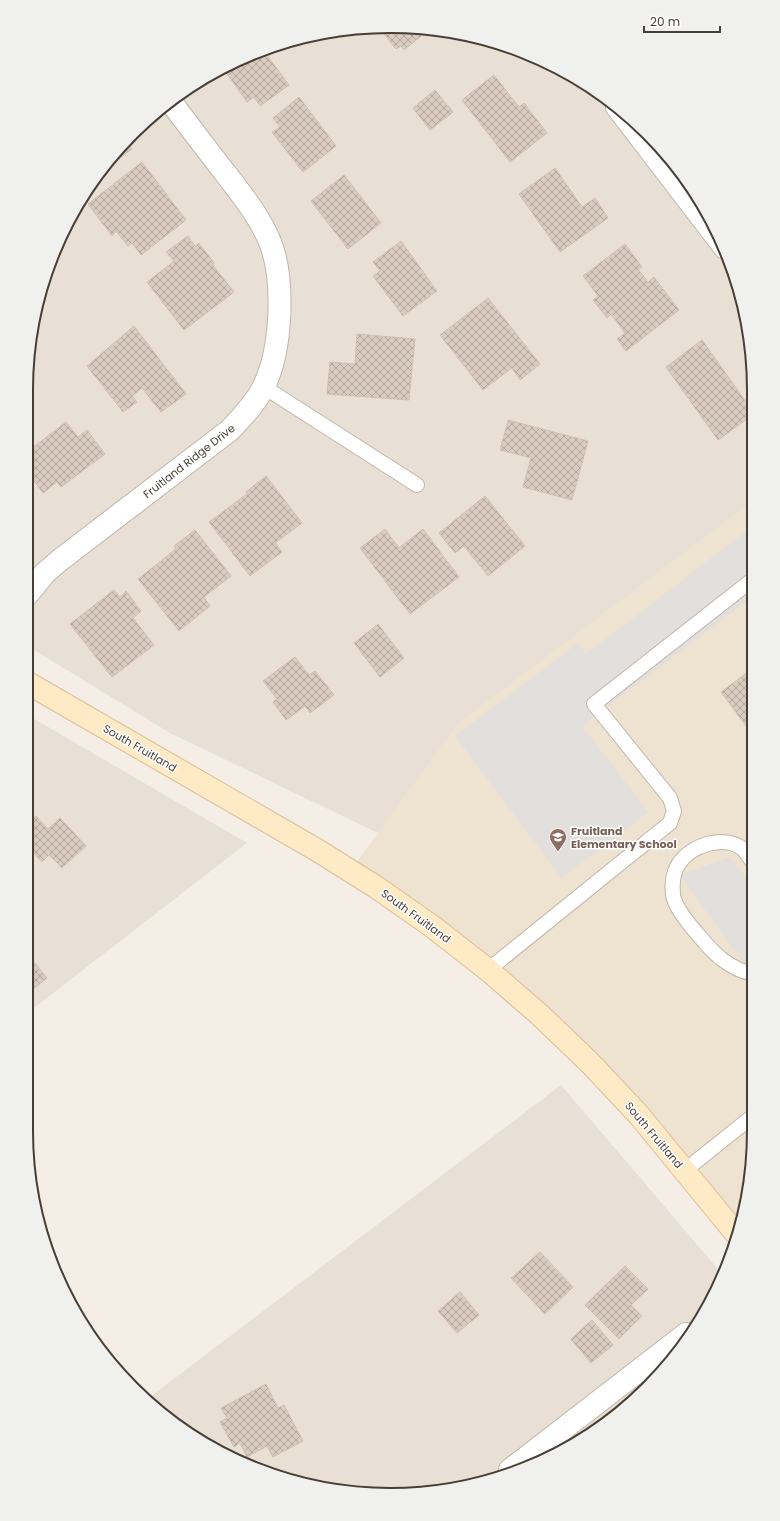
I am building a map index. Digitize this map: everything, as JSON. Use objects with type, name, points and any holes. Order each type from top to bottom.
[{"type":"street","name":"Fruitland Ridge Drive","points":[[33,586],[60,560],[230,430],[249,408],[264,387],[274,355],[280,316],[278,273],[270,243],[251,208],[174,107]]},
{"type":"street","points":[[638,134],[703,219]]},
{"type":"street","name":"South Fruitland","points":[[33,686],[330,858],[376,887],[433,927],[488,970],[590,1063],[638,1114],[733,1230]]},
{"type":"street","points":[[517,1465],[680,1339]]},
{"type":"lane","points":[[264,387],[417,485]]},
{"type":"lane","points":[[488,970],[670,823],[674,811],[670,798],[594,704],[747,584]]},
{"type":"lane","points":[[747,854],[743,849],[725,842],[706,844],[688,853],[678,865],[673,880],[673,896],[691,926],[712,952],[726,963],[747,972]]},
{"type":"lane","points":[[684,1171],[747,1121]]},
{"type":"shaded area","points":[[390,33],[437,36],[460,40],[482,45],[527,60],[588,93],[625,122],[642,138],[673,173],[699,212],[720,253],[735,298],[744,343],[747,390],[747,506],[459,723],[378,833],[170,733],[33,649],[33,390],[36,343],[45,298],[60,253],[81,211],[93,192],[122,155],[138,138],[173,107],[192,93],[253,60],[298,45],[320,40],[343,36]]},
{"type":"shaded area","name":"Fruitland Elementary School","points":[[747,506],[747,1131],[744,1178],[737,1213],[726,1222],[590,1063],[350,871],[459,723]]},
{"type":"shaded area","points":[[747,531],[747,601],[582,726],[648,812],[562,878],[455,736],[578,643],[586,654]]},
{"type":"shaded area","points":[[33,718],[247,843],[33,1009]]},
{"type":"shaded area","points":[[730,857],[747,879],[747,967],[680,875]]},
{"type":"shaded area","points":[[561,1085],[719,1270],[699,1310],[673,1348],[642,1383],[607,1414],[568,1440],[527,1461],[482,1476],[460,1481],[437,1485],[390,1488],[343,1485],[298,1476],[253,1461],[211,1440],[173,1414],[152,1396]]},
{"type":"building","points":[[384,34],[423,35],[404,50],[401,46],[396,49]]},
{"type":"building","points":[[267,55],[289,85],[260,106],[254,97],[247,102],[227,73]]},
{"type":"building","points":[[494,75],[519,107],[524,103],[547,133],[510,162],[462,100]]},
{"type":"building","points":[[435,90],[453,112],[430,130],[413,108]]},
{"type":"building","points":[[299,97],[336,146],[303,172],[272,132],[280,127],[273,118]]},
{"type":"building","points":[[130,147],[132,149],[119,159]]},
{"type":"building","points":[[142,162],[186,220],[141,255],[132,243],[128,246],[116,231],[112,236],[88,204]]},
{"type":"building","points":[[555,168],[582,207],[595,198],[608,218],[560,252],[519,194]]},
{"type":"building","points":[[344,175],[381,223],[348,249],[311,201]]},
{"type":"building","points":[[188,236],[195,246],[199,243],[214,263],[212,264],[234,292],[184,330],[147,282],[174,261],[166,252]]},
{"type":"building","points":[[401,241],[437,291],[403,316],[373,276],[380,271],[373,262]]},
{"type":"building","points":[[625,244],[642,267],[638,269],[648,282],[654,277],[679,310],[626,351],[617,339],[625,333],[611,314],[607,318],[593,300],[598,296],[583,276]]},
{"type":"building","points":[[488,298],[540,364],[520,380],[512,368],[483,390],[440,335]]},
{"type":"building","points":[[134,326],[186,394],[161,412],[142,388],[132,396],[137,402],[123,412],[87,366]]},
{"type":"building","points":[[357,334],[415,339],[409,400],[327,394],[330,362],[355,364]]},
{"type":"building","points":[[702,340],[747,403],[747,419],[718,440],[666,367]]},
{"type":"building","points":[[508,420],[588,441],[572,500],[523,487],[531,458],[500,450]]},
{"type":"building","points":[[66,422],[78,437],[87,430],[105,454],[61,487],[57,482],[43,493],[33,479],[33,447]]},
{"type":"building","points":[[266,476],[302,523],[275,543],[282,552],[250,576],[209,522],[247,494],[246,492]]},
{"type":"building","points":[[485,496],[525,546],[488,576],[464,546],[455,553],[439,533]]},
{"type":"building","points":[[385,529],[399,548],[423,529],[459,577],[410,614],[360,548]]},
{"type":"building","points":[[195,530],[231,576],[204,597],[210,606],[179,631],[138,579],[176,549],[174,546]]},
{"type":"building","points":[[114,590],[120,597],[126,591],[141,611],[133,618],[154,645],[112,677],[70,624]]},
{"type":"building","points":[[378,624],[404,658],[380,677],[354,643]]},
{"type":"building","points":[[295,657],[309,675],[315,671],[334,695],[310,713],[305,706],[286,720],[273,702],[277,699],[263,681]]},
{"type":"building","points":[[747,673],[747,727],[721,692]]},
{"type":"building","points":[[36,816],[48,829],[60,818],[86,846],[62,868],[49,855],[42,862],[33,852],[33,819]]},
{"type":"building","points":[[33,961],[47,978],[33,989]]},
{"type":"building","points":[[540,1252],[573,1287],[545,1314],[511,1278]]},
{"type":"building","points":[[625,1266],[648,1289],[631,1305],[642,1316],[619,1339],[585,1305]]},
{"type":"building","points":[[460,1292],[479,1315],[457,1333],[438,1311]]},
{"type":"building","points":[[592,1320],[613,1345],[591,1363],[571,1339]]},
{"type":"building","points":[[266,1384],[278,1408],[284,1405],[303,1441],[273,1457],[267,1446],[247,1457],[240,1443],[234,1447],[220,1422],[227,1418],[221,1408]]},
{"type":"place","name":"Fruitland Elementary School","points":[[558,852]]}]
